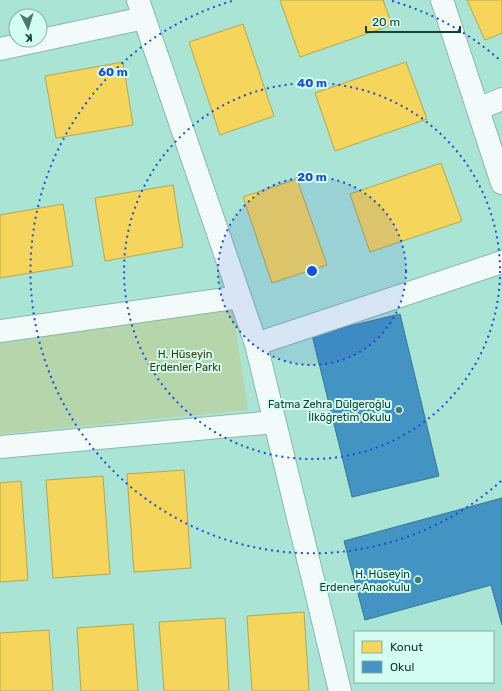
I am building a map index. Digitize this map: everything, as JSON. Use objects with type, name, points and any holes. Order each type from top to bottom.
[{"type":"street","points":[[442,0],[502,183]]},
{"type":"street","points":[[0,49],[141,9],[256,344],[340,691]]},
{"type":"street","points":[[478,109],[502,99]]},
{"type":"street","points":[[256,344],[502,262]]},
{"type":"street","points":[[0,331],[240,297]]},
{"type":"street","points":[[0,447],[275,422]]},
{"type":"green space","name":"H. Hüseyin Erdenler Parkı","points":[[231,298],[248,410],[0,434],[0,331]]},
{"type":"building: Konut","points":[[280,0],[383,0],[392,25],[300,57]]},
{"type":"building: Konut","points":[[467,0],[502,0],[502,33],[485,40]]},
{"type":"building: Konut","points":[[243,24],[274,116],[220,135],[189,42]]},
{"type":"building: Konut","points":[[123,62],[133,125],[56,138],[45,76]]},
{"type":"building: Konut","points":[[406,62],[427,119],[335,151],[315,93]]},
{"type":"building: Konut","points":[[441,163],[462,221],[370,252],[350,194]]},
{"type":"building: Konut","points":[[297,179],[327,265],[272,283],[243,197]]},
{"type":"building: Konut","points":[[173,185],[183,247],[105,261],[95,198]]},
{"type":"building: Konut","points":[[63,204],[73,266],[0,278],[0,215]]},
{"type":"building: Konut","points":[[184,470],[191,568],[134,572],[127,474]]},
{"type":"building: Konut","points":[[103,476],[110,574],[53,578],[46,480]]},
{"type":"building: Konut","points":[[21,481],[28,580],[0,582],[0,483]]},
{"type":"building: Konut","points":[[304,612],[309,691],[252,691],[247,616]]},
{"type":"building: Konut","points":[[225,618],[229,691],[164,691],[159,622]]},
{"type":"building: Konut","points":[[133,624],[138,691],[81,691],[77,628]]},
{"type":"building: Konut","points":[[49,630],[53,691],[0,691],[0,633]]},
{"type":"building: Okul","points":[[400,314],[439,476],[352,497],[312,335]]},
{"type":"building: Okul","points":[[502,498],[502,625],[491,585],[365,620],[344,541]]},
{"type":"place","name":"Fatma Zehra Dülgeroğlu İlköğretim Okulu","points":[[399,410]]},
{"type":"place","name":"H. Hüseyin Erdener Anaokulu","points":[[418,580]]}]
